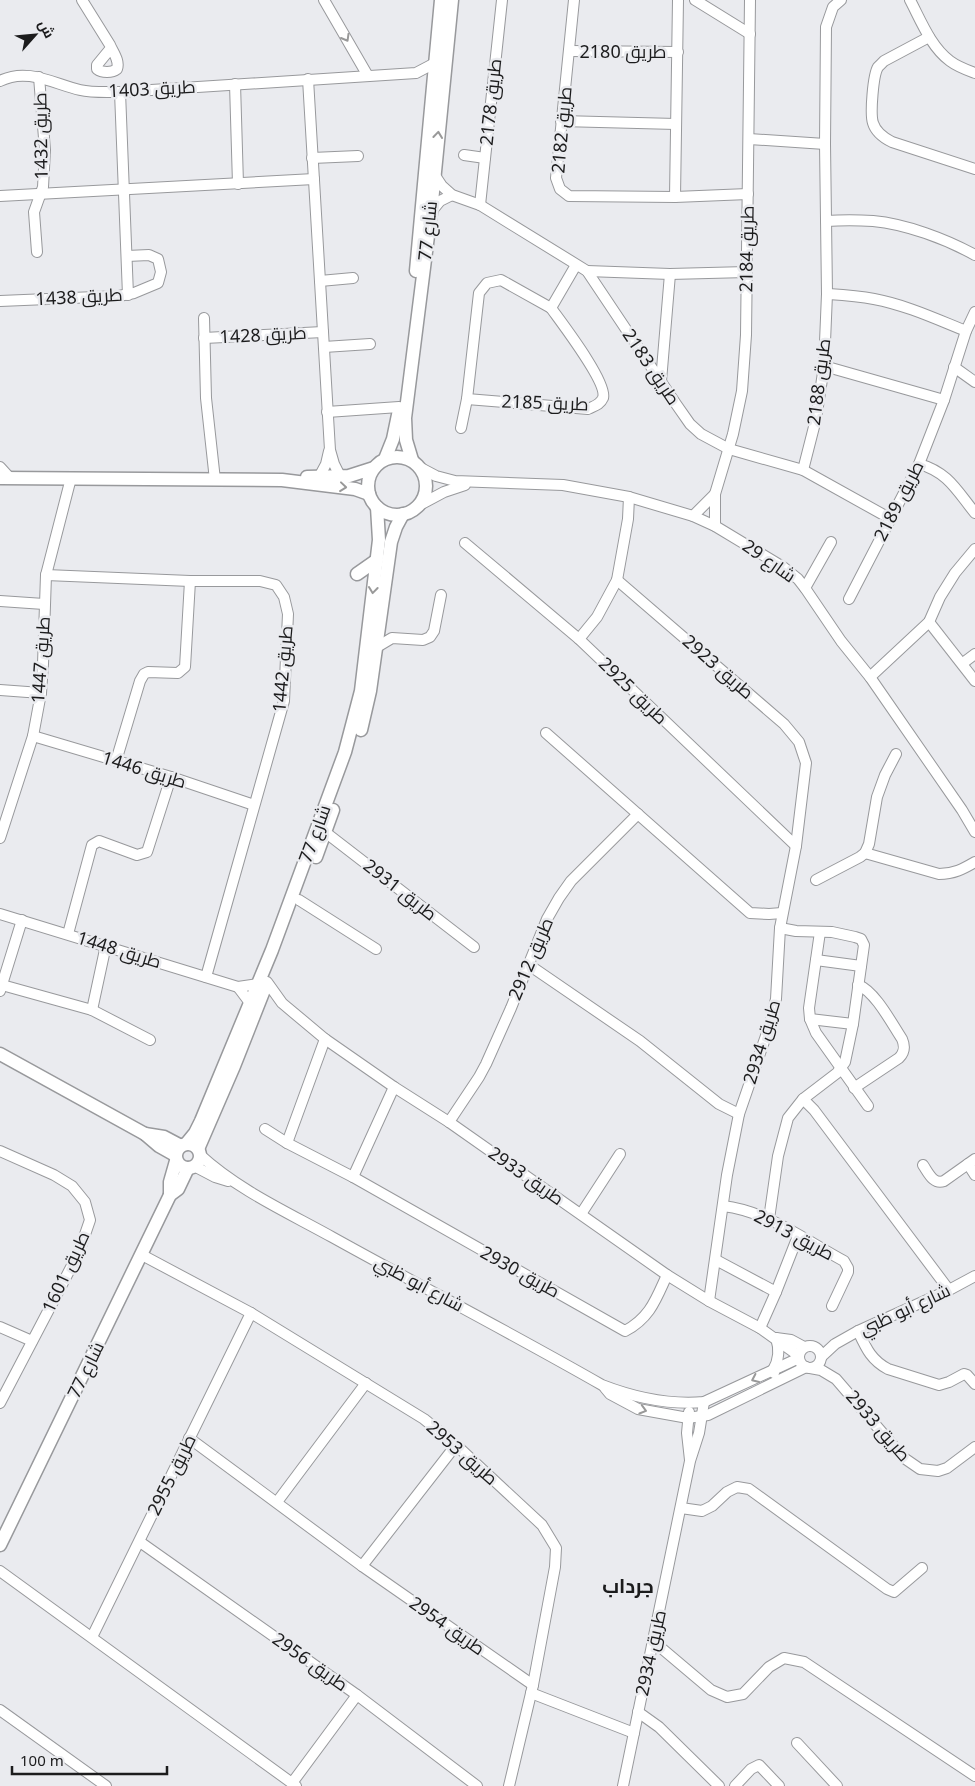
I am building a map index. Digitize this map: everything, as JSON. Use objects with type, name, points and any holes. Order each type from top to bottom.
[{"type":"street","points":[[82,0],[111,48]]},
{"type":"street","points":[[324,0],[368,76]]},
{"type":"street","name":"شارع 77","points":[[386,459],[399,407],[413,299],[441,0]]},
{"type":"street","name":"شارع 77","points":[[415,464],[406,440],[405,418],[431,212],[452,0]]},
{"type":"street","name":"طريق 2178","points":[[480,205],[502,0]]},
{"type":"street","name":"طريق 2182","points":[[574,0],[556,178],[560,189],[569,196],[675,197],[748,194]]},
{"type":"street","name":"طريق 2180","points":[[675,197],[678,0]]},
{"type":"street","points":[[695,0],[750,34]]},
{"type":"street","name":"طريق 2184","points":[[715,526],[715,494],[729,449],[742,391],[746,335],[750,0]]},
{"type":"street","name":"طريق 2188","points":[[803,470],[816,419],[824,366],[827,294],[826,27],[833,7],[840,0]]},
{"type":"street","points":[[910,0],[929,37],[951,62],[975,73]]},
{"type":"street","points":[[929,37],[884,61],[878,67],[875,74],[872,123],[880,134],[892,142],[975,167]]},
{"type":"street","name":"طريق 2180","points":[[569,51],[678,52]]},
{"type":"street","name":"طريق 1403","points":[[0,81],[16,75],[39,77],[85,91],[120,92],[416,72],[435,62]]},
{"type":"street","points":[[416,72],[432,86]]},
{"type":"street","name":"طريق 1432","points":[[36,252],[34,212],[43,182],[45,150],[39,77]]},
{"type":"street","points":[[308,79],[330,450],[340,476]]},
{"type":"street","points":[[234,84],[238,184]]},
{"type":"street","points":[[120,92],[128,295]]},
{"type":"street","points":[[561,121],[676,124]]},
{"type":"street","points":[[748,139],[825,144]]},
{"type":"street","points":[[464,155],[485,158]]},
{"type":"street","points":[[312,158],[358,156]]},
{"type":"street","name":"طريق 2183","points":[[434,174],[442,186],[452,195],[480,205],[587,271],[670,274],[747,272]]},
{"type":"street","name":"طريق 1432","points":[[39,195],[314,179]]},
{"type":"street","points":[[0,196],[39,195]]},
{"type":"street","points":[[431,212],[440,202],[452,195]]},
{"type":"street","points":[[826,220],[889,223],[945,241],[975,255]]},
{"type":"street","name":"طريق 1438","points":[[0,301],[128,295],[156,285],[160,280],[161,272],[160,263],[154,256],[127,256]]},
{"type":"street","points":[[551,308],[576,265]]},
{"type":"street","name":"طريق 2183","points":[[587,271],[690,424],[701,434],[729,449]]},
{"type":"street","points":[[662,381],[670,274]]},
{"type":"street","points":[[320,281],[353,278]]},
{"type":"street","name":"طريق 2185","points":[[461,428],[467,399],[479,293],[487,283],[501,280],[551,308],[575,342],[603,388],[603,397],[599,405],[588,409],[467,399]]},
{"type":"street","points":[[827,294],[872,298],[911,309],[966,331]]},
{"type":"street","name":"طريق 2189","points":[[849,599],[919,464],[944,400],[966,331],[975,312]]},
{"type":"street","points":[[204,318],[206,398],[215,480]]},
{"type":"street","name":"طريق 1428","points":[[204,338],[323,332]]},
{"type":"street","points":[[324,347],[370,344]]},
{"type":"street","points":[[824,366],[944,400]]},
{"type":"street","points":[[954,367],[975,382]]},
{"type":"street","points":[[327,412],[399,407]]},
{"type":"street","points":[[729,449],[803,470],[891,519]]},
{"type":"street","points":[[320,477],[330,450]]},
{"type":"street","points":[[282,480],[358,474],[374,468],[386,459],[403,457],[415,464],[424,474],[426,483],[422,500],[416,507],[403,514],[389,514],[377,507],[369,494],[368,480],[374,468]]},
{"type":"street","name":"شارع 29","points":[[415,464],[445,479],[474,483],[563,485],[629,497],[693,516],[715,526],[783,567],[798,579],[841,641],[870,677],[962,810],[975,832]]},
{"type":"street","points":[[919,464],[933,468],[944,475],[975,513]]},
{"type":"street","points":[[0,467],[5,478],[282,480],[355,489],[369,494]]},
{"type":"street","name":"طريق 1447","points":[[0,838],[33,736],[41,693],[46,575],[71,478]]},
{"type":"street","name":"شارع 29","points":[[416,507],[444,492],[474,483]]},
{"type":"street","name":"طريق 2184","points":[[693,516],[715,494]]},
{"type":"street","points":[[579,639],[597,617],[617,580],[628,519],[629,497]]},
{"type":"street","name":"شارع 77","points":[[263,983],[272,950],[350,736],[361,691],[379,532],[377,507]]},
{"type":"street","name":"شارع 77","points":[[0,1545],[142,1255],[170,1195],[170,1182],[187,1155],[234,1066],[255,1002],[299,900],[354,754],[363,723],[377,647],[391,542],[403,514]]},
{"type":"street","points":[[805,588],[831,542]]},
{"type":"street","name":"طريق 2925","points":[[465,543],[579,639],[796,846]]},
{"type":"street","points":[[870,677],[929,622],[940,597],[955,573],[975,550]]},
{"type":"street","points":[[358,574],[376,560]]},
{"type":"street","name":"طريق 1442","points":[[46,575],[190,581],[260,581],[276,586],[284,597],[288,614],[284,701],[206,977]]},
{"type":"street","name":"طريق 2923","points":[[617,580],[784,724],[799,742],[806,763]]},
{"type":"street","points":[[116,761],[140,681],[144,674],[148,672],[175,674],[181,672],[185,667],[190,581]]},
{"type":"street","points":[[377,647],[392,638],[423,640],[430,637],[434,630],[442,596]]},
{"type":"street","points":[[0,601],[44,604]]},
{"type":"street","points":[[929,622],[963,663],[975,681]]},
{"type":"street","points":[[380,624],[392,638]]},
{"type":"street","points":[[963,663],[975,654]]},
{"type":"street","points":[[0,690],[41,693]]},
{"type":"street","points":[[546,733],[750,913],[769,914],[782,912]]},
{"type":"street","name":"طريق 1446","points":[[33,736],[171,777],[254,805]]},
{"type":"street","points":[[816,880],[860,857],[864,853],[868,844],[881,786],[896,754]]},
{"type":"street","name":"طريق 2934","points":[[709,1301],[727,1175],[739,1114],[768,1030],[776,998],[782,912],[796,846],[806,763]]},
{"type":"street","points":[[68,934],[92,845],[99,841],[138,854],[147,852],[171,777]]},
{"type":"street","name":"طريق 2912","points":[[449,1122],[482,1070],[547,919],[558,898],[571,881],[638,814]]},
{"type":"street","name":"طريق 2931","points":[[325,832],[474,947]]},
{"type":"street","points":[[864,853],[940,874],[950,874],[959,871],[975,862]]},
{"type":"street","points":[[299,900],[376,949]]},
{"type":"street","name":"طريق 1448","points":[[0,914],[238,987],[263,983]]},
{"type":"street","points":[[22,920],[1,988],[92,1010],[150,1040]]},
{"type":"street","points":[[769,1219],[778,1156],[788,1118],[803,1099],[841,1069],[847,1055],[864,948],[861,939],[832,932],[796,931],[780,928]]},
{"type":"street","points":[[820,932],[810,1019],[816,1033],[868,1106]]},
{"type":"street","points":[[92,1010],[106,945]]},
{"type":"street","points":[[816,960],[861,966]]},
{"type":"street","points":[[528,965],[640,1041],[719,1104],[739,1114]]},
{"type":"street","name":"طريق 2933","points":[[263,983],[325,1039],[394,1087],[449,1122],[667,1275],[776,1338],[791,1340],[801,1354]]},
{"type":"street","points":[[854,1088],[899,1058],[903,1052],[904,1045],[902,1039],[872,996],[865,988],[858,985]]},
{"type":"street","points":[[238,987],[255,1002],[271,1000],[282,1002]]},
{"type":"street","points":[[810,1019],[853,1024]]},
{"type":"street","points":[[286,1143],[325,1039]]},
{"type":"street","name":"شارع أبو ظبي","points":[[0,1054],[145,1134],[164,1137],[187,1155],[236,1183],[372,1259],[488,1320],[602,1385],[654,1400],[690,1404],[704,1402],[775,1375],[808,1368]]},
{"type":"street","points":[[353,1177],[394,1087]]},
{"type":"street","points":[[803,1099],[814,1110],[949,1290]]},
{"type":"street","name":"طريق 2930","points":[[265,1129],[286,1143],[353,1177],[625,1331],[637,1325],[650,1311],[667,1275]]},
{"type":"street","name":"طريق 1601","points":[[0,1151],[54,1175],[72,1186],[85,1202],[90,1220],[79,1252],[0,1403]]},
{"type":"street","points":[[581,1214],[620,1154]]},
{"type":"street","points":[[923,1165],[935,1182],[939,1183],[971,1161],[975,1175]]},
{"type":"street","name":"طريق 2913","points":[[723,1206],[751,1212],[769,1219],[846,1264],[848,1268],[847,1276],[832,1306]]},
{"type":"street","points":[[760,1328],[798,1236]]},
{"type":"street","name":"طريق 2953","points":[[142,1255],[251,1313],[424,1419],[456,1445],[542,1525],[556,1548],[555,1567],[532,1689],[509,1786]]},
{"type":"street","points":[[716,1260],[776,1292]]},
{"type":"street","name":"شارع أبو ظبي","points":[[821,1358],[835,1344],[858,1331],[949,1290],[975,1276]]},
{"type":"street","name":"طريق 2955","points":[[92,1637],[251,1313]]},
{"type":"street","points":[[0,1327],[32,1341]]},
{"type":"street","points":[[858,1331],[868,1353],[888,1369],[939,1385],[964,1374],[975,1384]]},
{"type":"street","points":[[775,1375],[778,1358],[776,1338]]},
{"type":"street","name":"شارع أبو ظبي","points":[[816,1347],[835,1344]]},
{"type":"street","points":[[808,1346],[816,1347],[821,1358],[818,1364],[808,1368],[802,1365],[801,1354],[808,1346]]},
{"type":"street","name":"شارع أبو ظبي","points":[[602,1385],[610,1394],[638,1408],[688,1418],[702,1417],[775,1375],[801,1354]]},
{"type":"street","name":"طريق 2933","points":[[821,1358],[830,1367],[836,1379],[904,1458],[920,1469],[938,1471],[947,1468],[975,1447]]},
{"type":"street","name":"طريق 2933","points":[[808,1368],[821,1370],[836,1379]]},
{"type":"street","points":[[277,1502],[366,1383]]},
{"type":"street","name":"طريق 2934","points":[[623,1786],[690,1461],[699,1433],[704,1402]]},
{"type":"street","name":"طريق 2934","points":[[690,1404],[687,1440],[690,1461]]},
{"type":"street","name":"طريق 2954","points":[[190,1438],[532,1689],[634,1733]]},
{"type":"street","points":[[362,1566],[456,1445]]},
{"type":"street","points":[[681,1508],[702,1511],[712,1506],[727,1492],[737,1487],[748,1489],[887,1589],[894,1592],[922,1568]]},
{"type":"street","name":"طريق 2956","points":[[140,1542],[357,1695],[477,1786]]},
{"type":"street","points":[[0,1571],[294,1785],[357,1695]]},
{"type":"street","points":[[653,1640],[711,1690],[727,1697],[743,1694],[769,1667],[784,1658],[804,1662],[975,1776]]},
{"type":"street","points":[[0,1710],[100,1784]]},
{"type":"street","points":[[638,1712],[659,1728],[719,1786]]},
{"type":"street","points":[[797,1743],[837,1786]]},
{"type":"street","points":[[735,1786],[759,1765],[780,1786]]},
{"type":"district","name":"جرداب","points":[[628,1586]]}]
